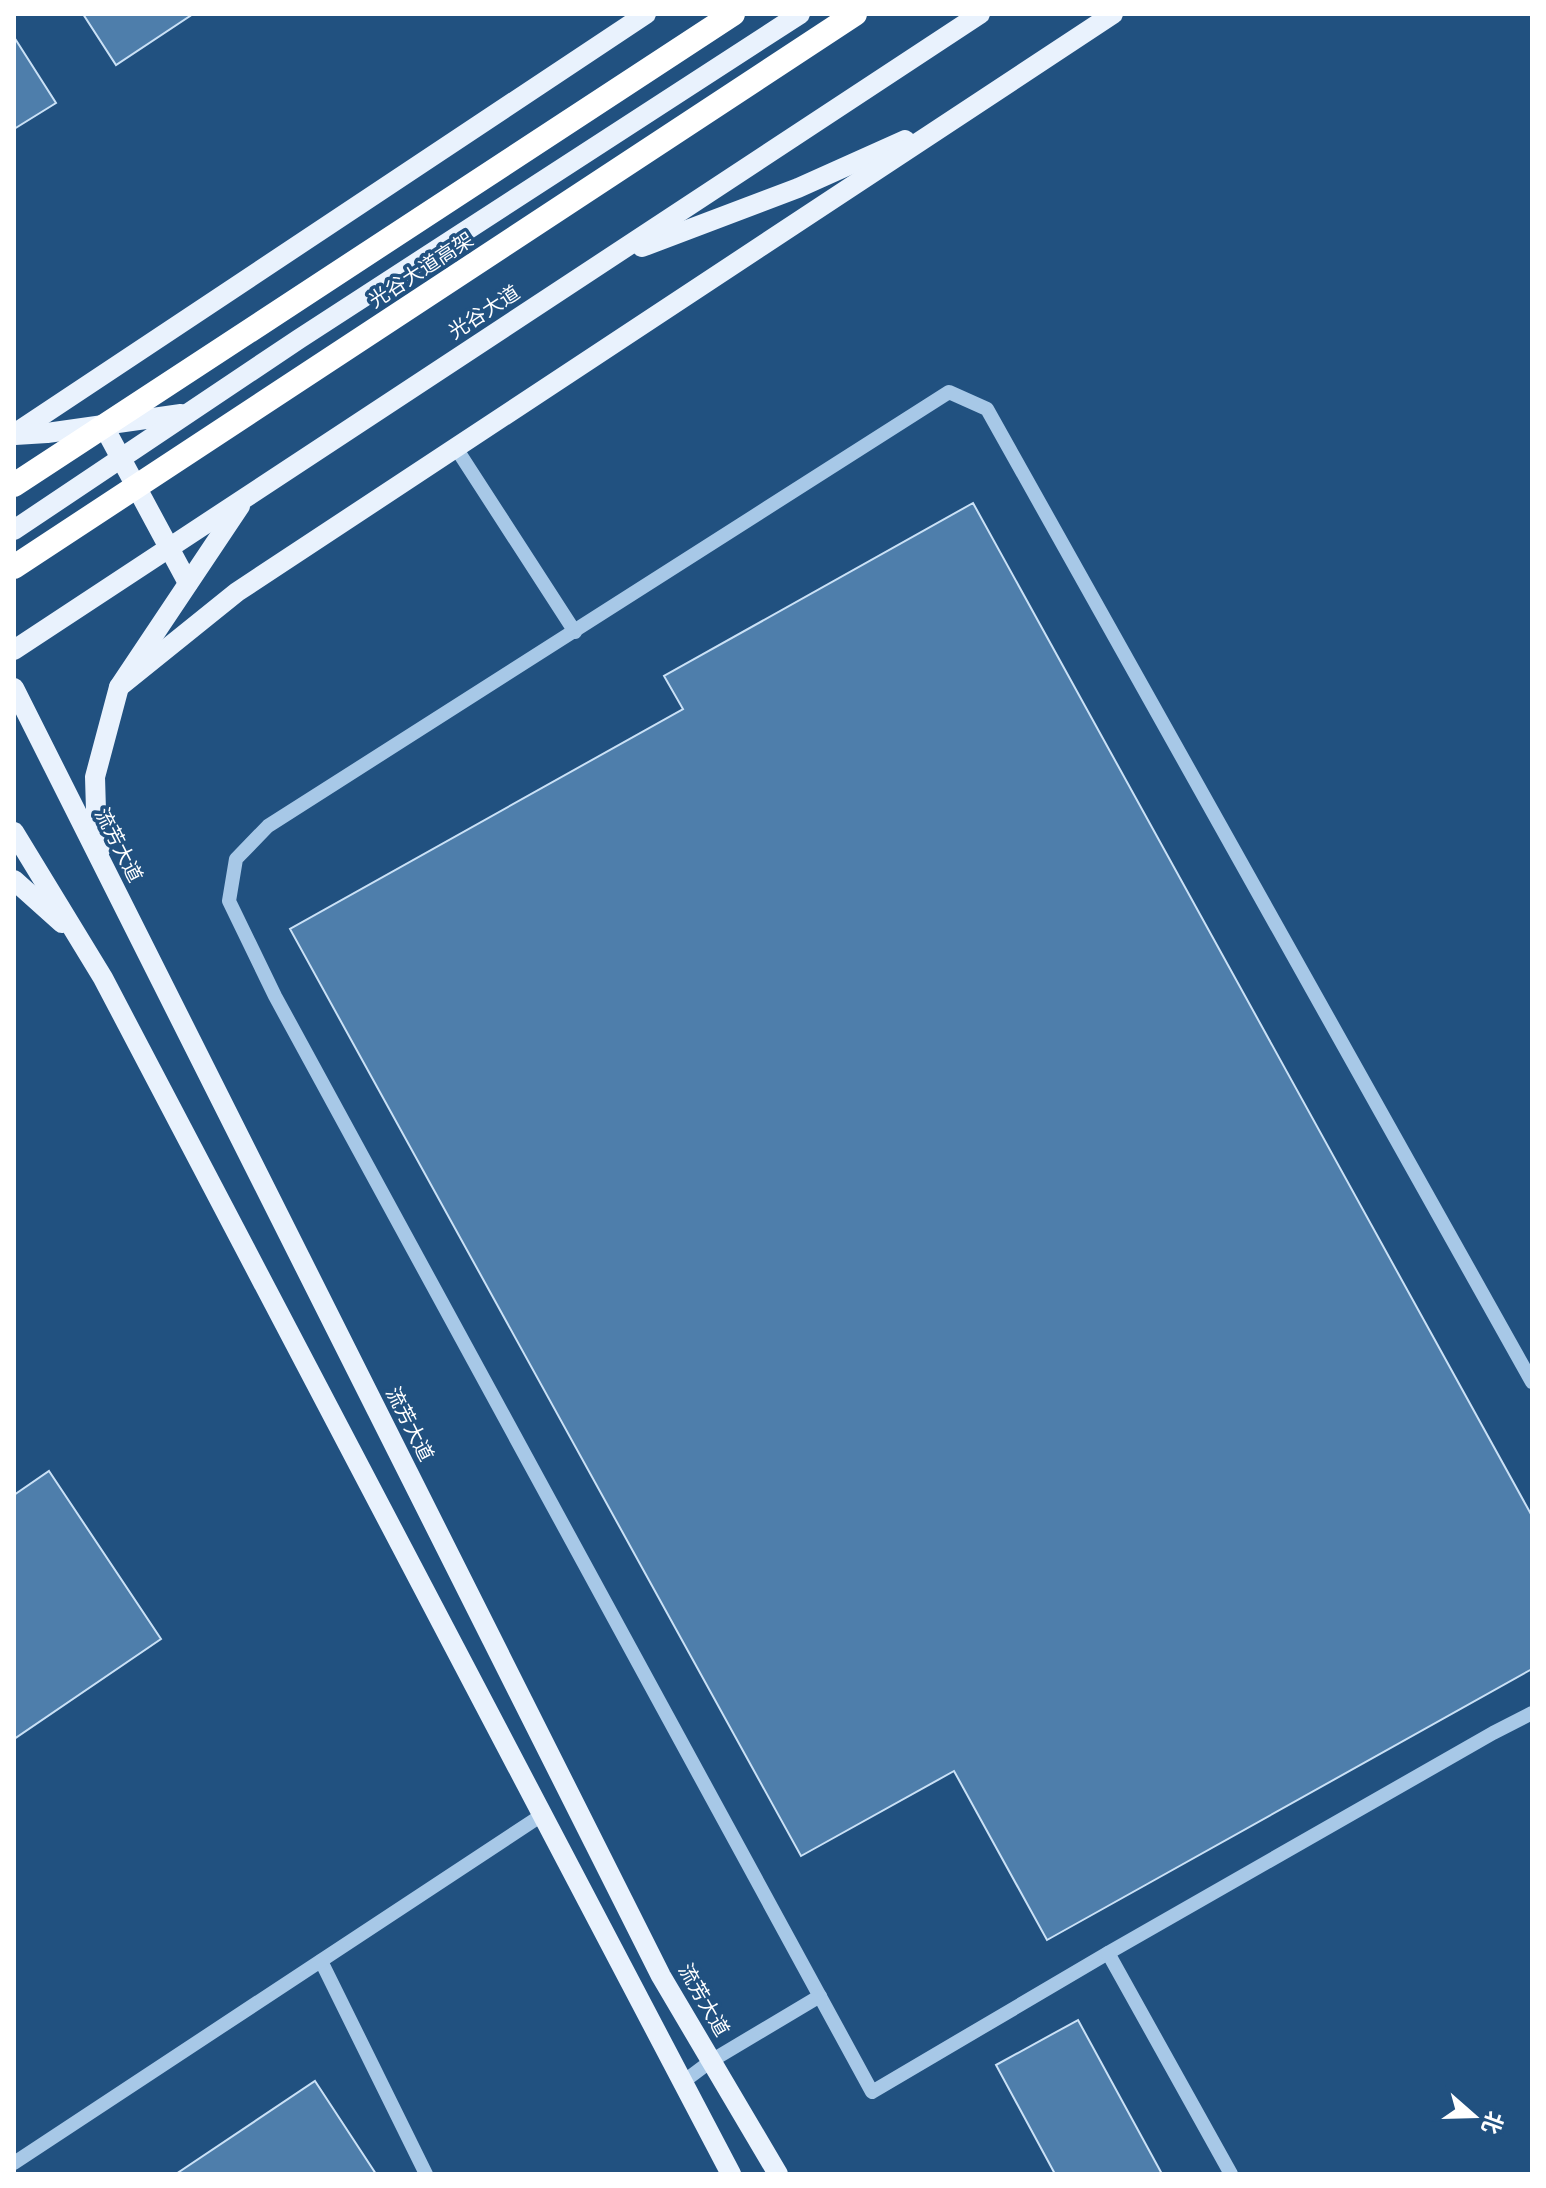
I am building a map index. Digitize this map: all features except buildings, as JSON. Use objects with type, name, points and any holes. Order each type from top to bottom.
[{"type":"highway","points":[[14,485],[733,14]]},
{"type":"highway","name":"光谷大道高架","points":[[14,567],[855,14]]},
{"type":"main road","points":[[14,435],[646,14]]},
{"type":"main road","points":[[14,530],[299,339],[800,14]]},
{"type":"main road","name":"光谷大道","points":[[14,650],[980,14]]},
{"type":"main road","points":[[119,687],[237,592],[1113,14]]},
{"type":"main road","points":[[605,262],[798,188],[961,114]]},
{"type":"main road","points":[[14,435],[189,413]]},
{"type":"main road","points":[[103,425],[188,583]]},
{"type":"main road","points":[[142,945],[97,844],[95,777],[119,687],[244,499]]},
{"type":"main road","name":"流芳大道","points":[[14,688],[661,1976],[778,2174]]},
{"type":"main road","points":[[14,832],[103,978],[731,2174]]},
{"type":"main road","points":[[14,880],[78,938]]},
{"type":"lane","points":[[1532,1382],[987,409],[949,392],[268,826],[236,859],[229,901],[275,996],[872,2092],[1108,1953],[1532,1713]]},
{"type":"lane","points":[[456,448],[575,632]]},
{"type":"lane","points":[[14,2163],[542,1815]]},
{"type":"lane","points":[[1108,1953],[1231,2174]]},
{"type":"lane","points":[[321,1961],[426,2174]]},
{"type":"lane","points":[[683,2082],[711,2061],[820,1996]]}]
